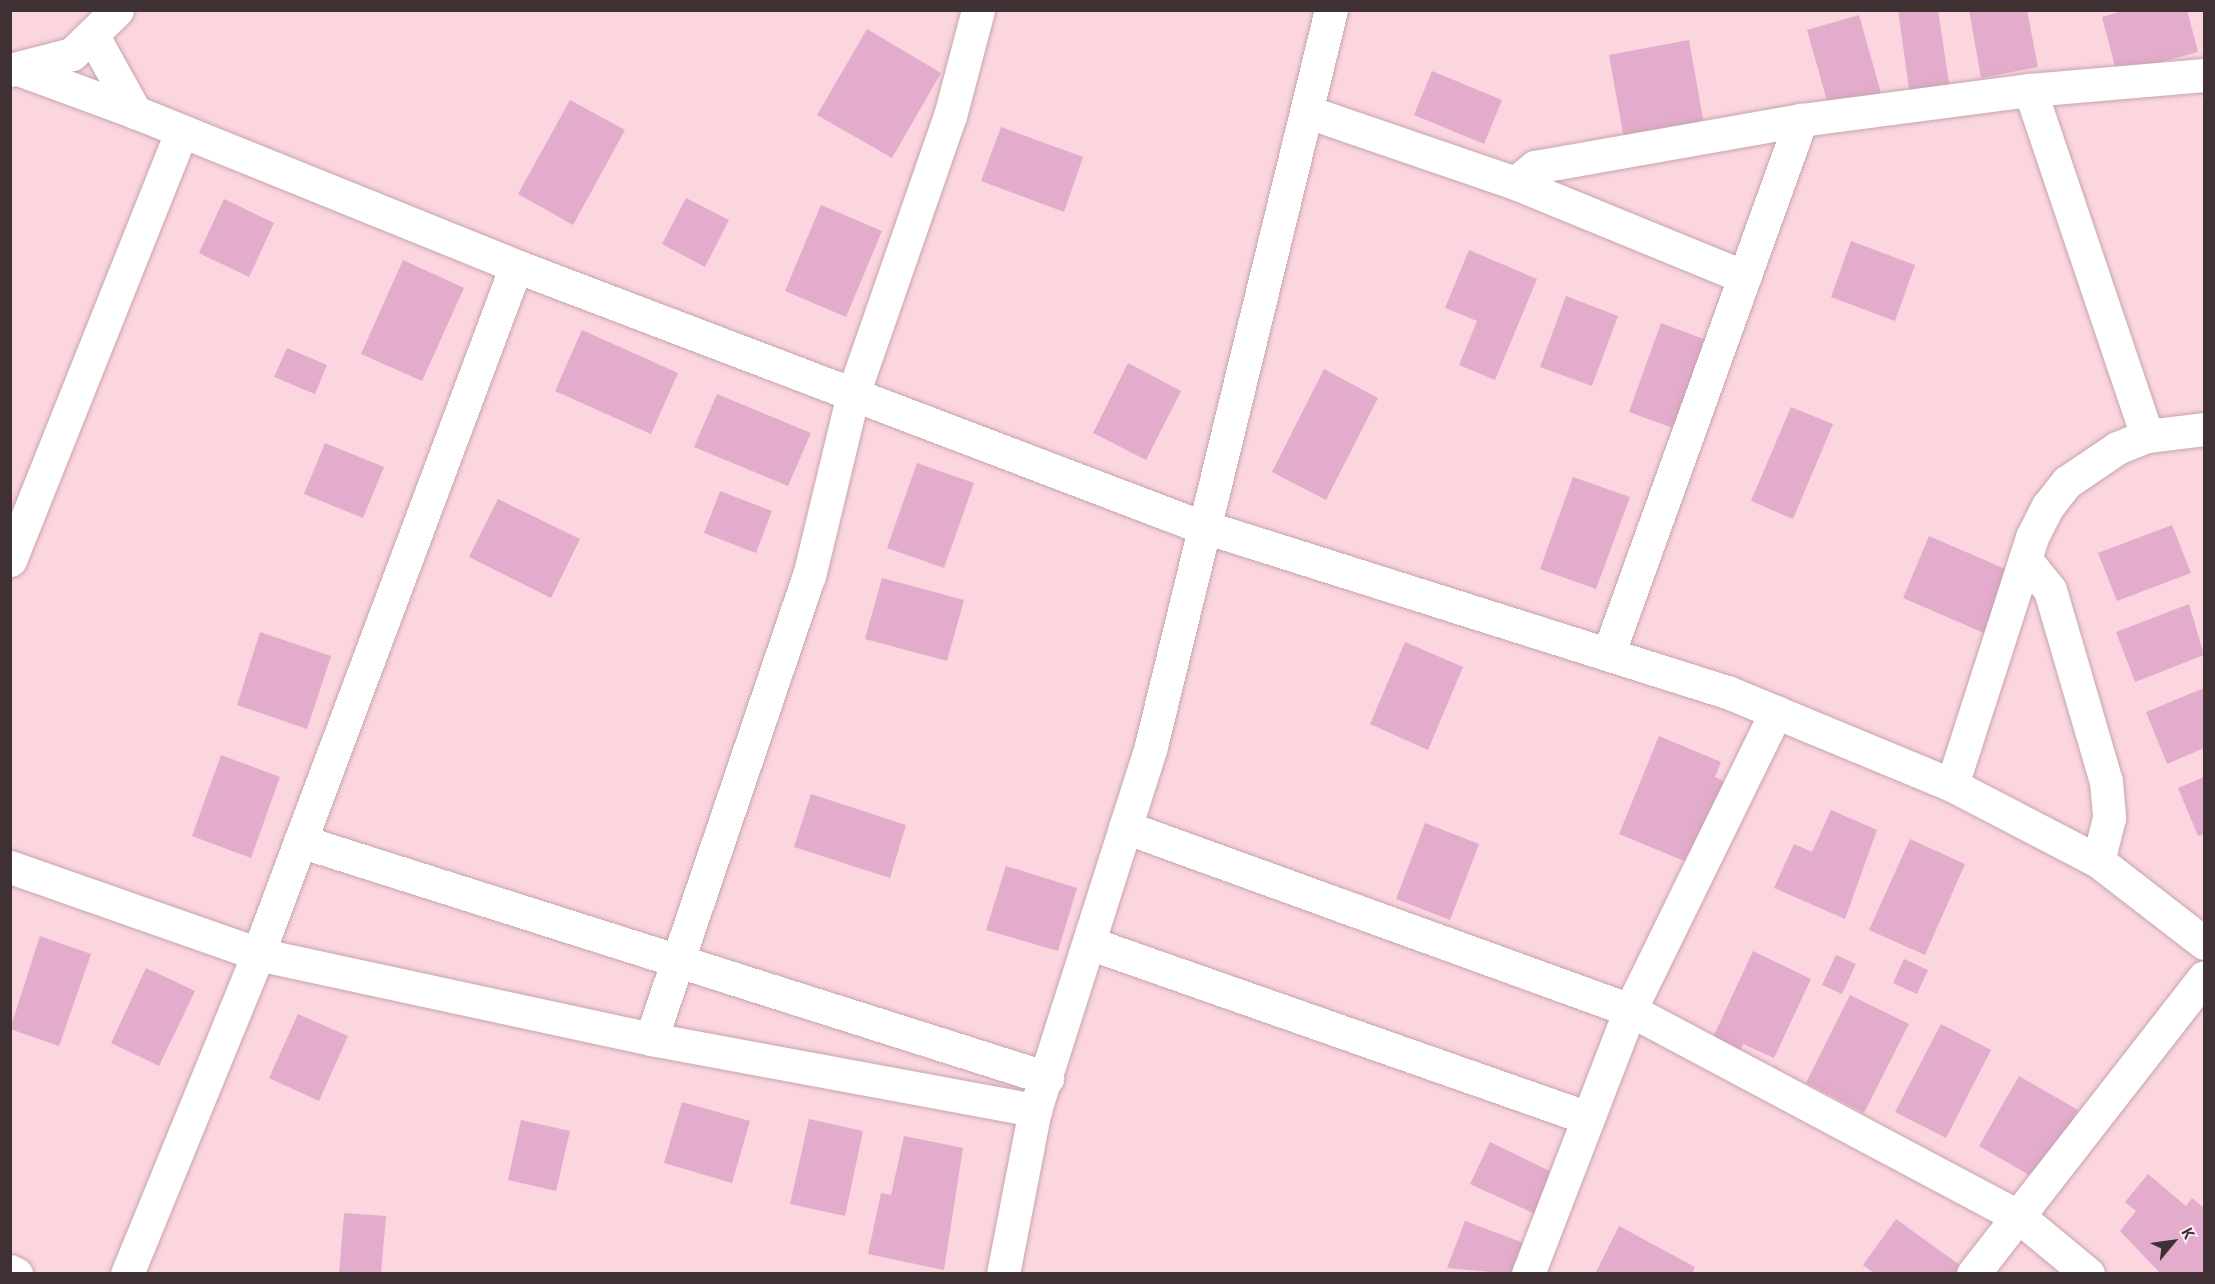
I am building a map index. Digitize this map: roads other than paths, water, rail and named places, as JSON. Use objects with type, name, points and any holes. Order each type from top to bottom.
[{"type":"main road","points":[[16,70],[72,54],[94,38],[117,10]]},
{"type":"main road","points":[[651,1039],[809,576],[853,394],[950,116],[978,10]]},
{"type":"main road","points":[[1003,1274],[1035,1110],[1151,746],[1308,112],[1331,10]]},
{"type":"main road","points":[[94,38],[135,112]]},
{"type":"main road","points":[[16,70],[135,112],[516,266],[1204,528],[1609,652],[1776,712],[1952,785],[2098,861],[2205,943]]},
{"type":"main road","points":[[1515,183],[1535,168],[1801,120],[2030,90],[2205,75]]},
{"type":"main road","points":[[2030,90],[2147,436]]},
{"type":"main road","points":[[1308,112],[1515,183],[1744,277]]},
{"type":"main road","points":[[1609,652],[1801,120]]},
{"type":"main road","points":[[10,560],[182,131]]},
{"type":"main road","points":[[127,1274],[258,954],[516,266]]},
{"type":"main road","points":[[1952,785],[2025,559],[2048,506],[2067,482],[2147,436],[2205,429]]},
{"type":"main road","points":[[2025,559],[2050,590],[2106,781],[2109,818],[2098,861]]},
{"type":"main road","points":[[1528,1274],[1630,1010],[1776,712]]},
{"type":"main road","points":[[1125,827],[1630,1010],[2018,1216],[2088,1274]]},
{"type":"main road","points":[[300,841],[1047,1078]]},
{"type":"main road","points":[[10,867],[258,954],[651,1039],[1035,1110]]},
{"type":"main road","points":[[1089,943],[1588,1118]]},
{"type":"main road","points":[[1973,1274],[2205,976]]},
{"type":"main road","points":[[10,1271],[16,1274]]}]
